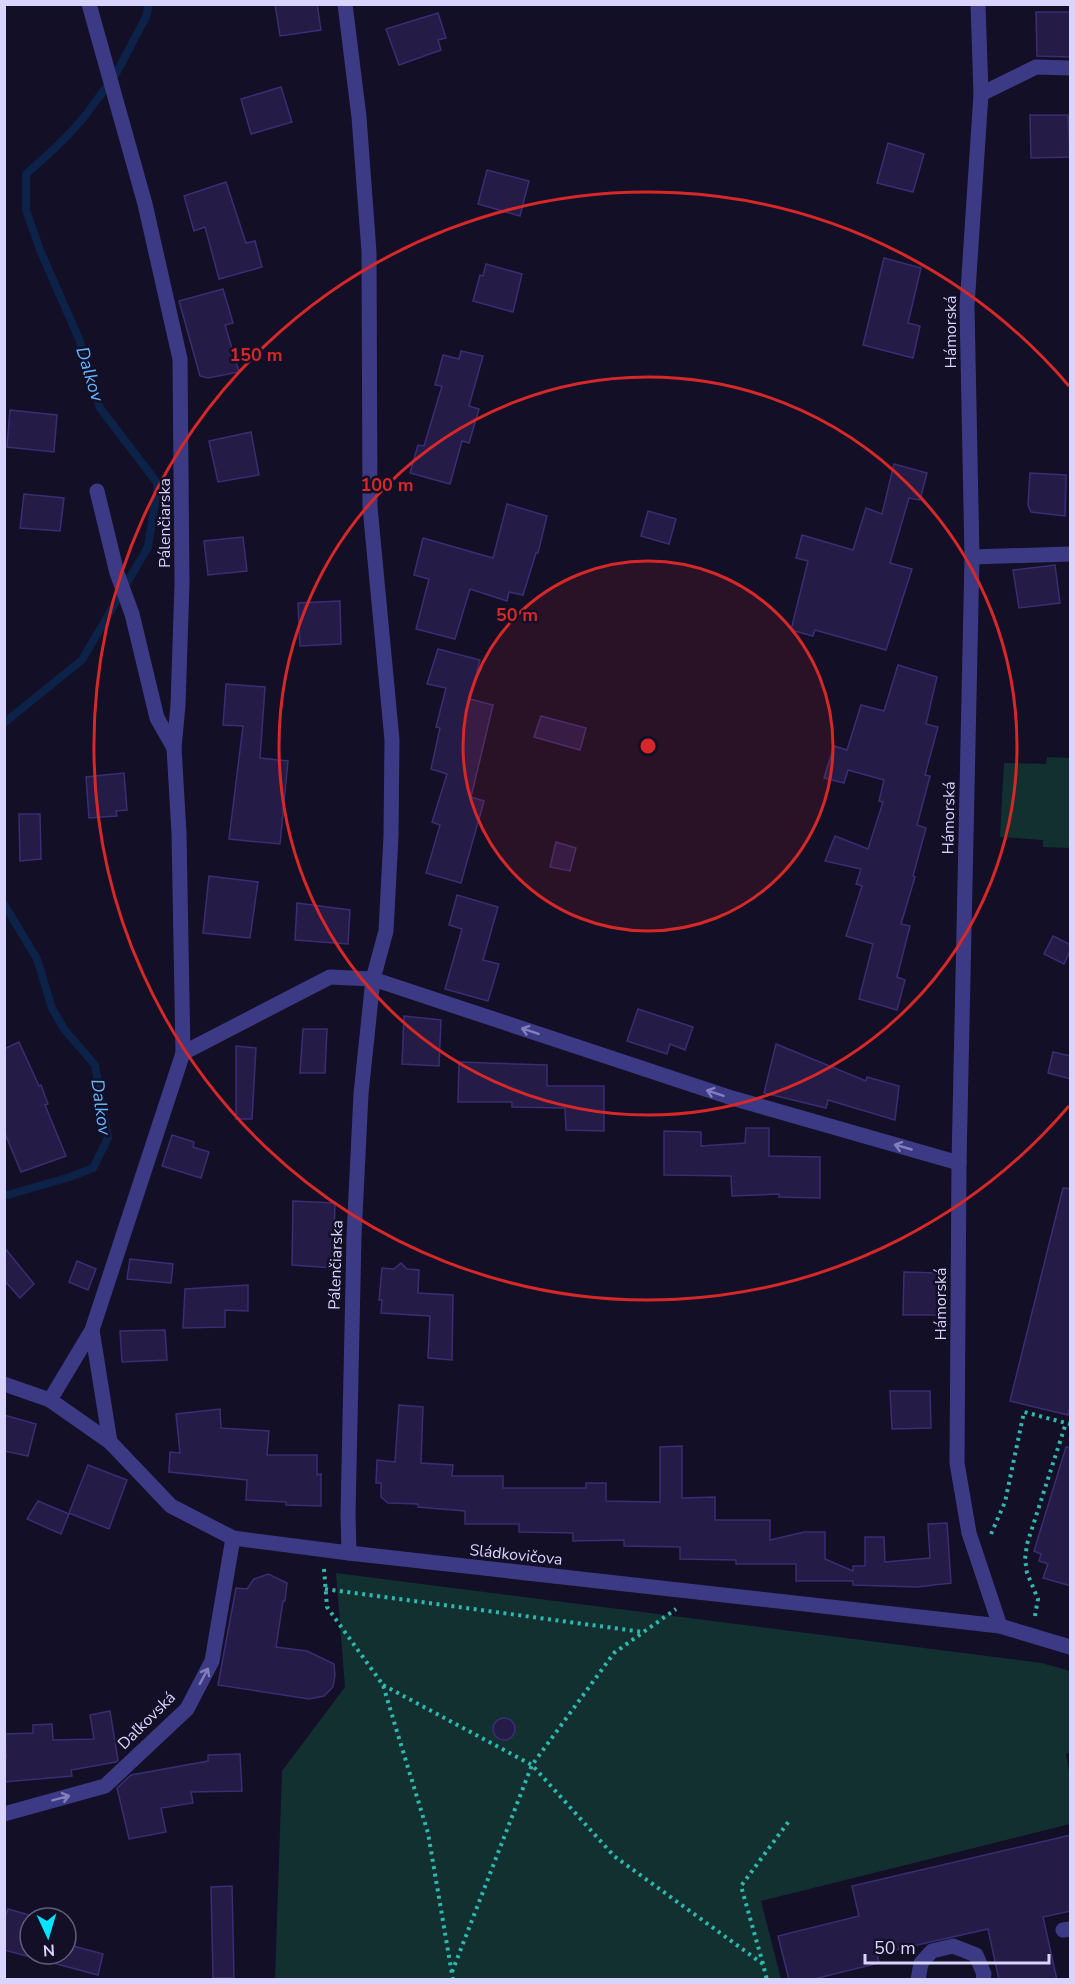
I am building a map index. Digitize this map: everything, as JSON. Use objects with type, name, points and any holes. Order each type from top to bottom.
[{"type":"street","name":"Pálenčiarska","points":[[50,1400],[92,1330],[183,1053],[179,833],[174,748],[178,705],[182,584],[180,359],[145,204],[89,4]]},
{"type":"street","name":"Pálenčiarska","points":[[345,4],[359,117],[369,252],[370,507],[392,740],[391,836],[386,930],[373,979],[361,1094],[354,1236],[348,1553]]},
{"type":"street","name":"Hámorská","points":[[978,4],[981,94],[967,306],[972,557],[959,1162],[957,1463],[969,1533],[1000,1626]]},
{"type":"street","points":[[981,94],[1036,67],[1071,68]]},
{"type":"street","points":[[97,491],[117,573],[132,614],[157,718],[174,748]]},
{"type":"street","points":[[972,557],[1071,554]]},
{"type":"street","points":[[183,1053],[330,977],[373,979],[732,1098],[959,1162]]},
{"type":"street","name":"Pálenčiarska","points":[[92,1330],[110,1442]]},
{"type":"street","name":"Sládkovičova","points":[[4,1384],[50,1400],[110,1442],[171,1506],[233,1538],[1000,1626],[1071,1647]]},
{"type":"street","name":"Daľkovská","points":[[4,1814],[105,1786],[187,1709],[212,1660],[233,1538]]},
{"type":"street","points":[[918,1980],[921,1963],[932,1951],[952,1946],[976,1954],[984,1974],[983,1980]]},
{"type":"path","points":[[992,1534],[1005,1502],[1024,1412],[1068,1423],[1027,1544],[1025,1559],[1027,1573],[1038,1599],[1035,1619]]},
{"type":"path","points":[[323,1565],[327,1607],[383,1685],[428,1833],[453,1980]]},
{"type":"path","points":[[325,1589],[644,1632]]},
{"type":"path","points":[[452,1973],[532,1765],[614,1653],[677,1608]]},
{"type":"path","points":[[383,1685],[532,1765],[614,1856],[763,1965]]},
{"type":"path","points":[[767,1980],[741,1886],[789,1821]]},
{"type":"green space","points":[[1047,757],[1070,758],[1070,848],[1043,847],[1043,840],[1000,837],[1004,763],[1046,764]]},
{"type":"green space","points":[[336,1573],[1042,1663],[1070,1671],[1070,1752],[1066,1754],[1070,1777],[1070,1824],[761,1901],[781,1979],[275,1979],[282,1771],[345,1687]]},
{"type":"building","points":[[275,4],[317,4],[321,30],[280,36]]},
{"type":"building","points":[[1036,12],[1071,12],[1071,57],[1037,56]]},
{"type":"building","points":[[438,13],[446,38],[438,40],[441,50],[399,65],[386,29]]},
{"type":"building","points":[[281,87],[292,122],[251,134],[241,99]]},
{"type":"building","points":[[1030,115],[1068,115],[1070,157],[1031,158]]},
{"type":"building","points":[[888,143],[924,154],[913,192],[877,183]]},
{"type":"building","points":[[487,170],[529,181],[520,216],[478,204]]},
{"type":"building","points":[[226,182],[246,243],[255,241],[262,267],[219,279],[205,227],[194,231],[184,196]]},
{"type":"building","points":[[884,258],[921,268],[908,323],[920,326],[913,358],[863,345]]},
{"type":"building","points":[[486,264],[522,274],[513,312],[473,301],[480,275],[483,276]]},
{"type":"building","points":[[223,289],[233,323],[225,325],[239,372],[208,378],[200,376],[179,301]]},
{"type":"building","points":[[461,351],[483,356],[469,406],[479,409],[469,443],[462,441],[450,484],[410,473],[418,445],[424,446],[442,386],[435,385],[443,355],[459,359]]},
{"type":"building","points":[[10,410],[57,415],[54,452],[7,447]]},
{"type":"building","points":[[251,432],[259,475],[218,482],[209,441]]},
{"type":"building","points":[[894,464],[927,473],[920,500],[909,498],[890,563],[912,569],[886,650],[815,630],[813,636],[791,630],[808,561],[796,558],[802,535],[853,550],[866,508],[882,514]]},
{"type":"building","points":[[1030,473],[1066,475],[1065,516],[1031,512],[1028,505]]},
{"type":"building","points":[[24,494],[64,498],[60,531],[20,528]]},
{"type":"building","points":[[507,504],[547,516],[538,553],[536,553],[523,595],[509,592],[507,601],[470,589],[455,639],[416,629],[429,579],[414,575],[423,538],[493,558]]},
{"type":"building","points":[[648,511],[676,519],[669,544],[641,536]]},
{"type":"building","points":[[243,537],[247,571],[208,575],[204,541]]},
{"type":"building","points":[[1055,565],[1060,603],[1019,608],[1013,570]]},
{"type":"building","points":[[340,601],[341,644],[300,646],[298,603]]},
{"type":"building","points":[[438,649],[480,660],[470,699],[493,705],[471,797],[484,801],[461,883],[426,873],[440,825],[432,822],[447,774],[431,769],[440,728],[436,727],[446,688],[427,684]]},
{"type":"building","points":[[898,665],[937,677],[926,724],[938,727],[925,775],[930,776],[917,825],[926,828],[901,924],[910,926],[897,977],[905,980],[897,1010],[859,999],[873,944],[846,936],[862,886],[856,884],[861,869],[825,861],[835,836],[868,849],[883,802],[879,801],[884,780],[848,770],[844,783],[824,778],[834,746],[847,750],[861,705],[884,711]]},
{"type":"building","points":[[226,684],[265,687],[260,758],[288,761],[280,844],[229,839],[243,726],[223,725]]},
{"type":"building","points":[[541,716],[586,728],[580,750],[534,737]]},
{"type":"building","points":[[124,773],[127,810],[116,811],[117,816],[89,818],[86,777]]},
{"type":"building","points":[[19,814],[40,814],[41,859],[20,861]]},
{"type":"building","points":[[556,842],[576,848],[570,871],[550,867]]},
{"type":"building","points":[[209,876],[258,882],[250,938],[203,933]]},
{"type":"building","points":[[457,895],[498,907],[483,960],[499,964],[488,1001],[445,989],[462,929],[449,925]]},
{"type":"building","points":[[297,903],[350,910],[348,944],[295,940]]},
{"type":"building","points":[[1053,936],[1071,945],[1064,964],[1044,954]]},
{"type":"building","points":[[638,1009],[693,1027],[685,1050],[670,1044],[667,1054],[627,1041]]},
{"type":"building","points":[[404,1016],[441,1020],[439,1066],[402,1064]]},
{"type":"building","points":[[303,1029],[327,1029],[325,1073],[300,1073]]},
{"type":"building","points":[[19,1042],[39,1086],[41,1085],[48,1104],[45,1105],[66,1156],[21,1172],[4,1131],[4,1049]]},
{"type":"building","points":[[776,1044],[866,1081],[867,1077],[899,1086],[895,1120],[828,1100],[826,1108],[764,1093]]},
{"type":"building","points":[[236,1046],[256,1048],[252,1119],[236,1119]]},
{"type":"building","points":[[1053,1052],[1071,1056],[1071,1079],[1048,1073]]},
{"type":"building","points":[[459,1062],[547,1065],[547,1086],[604,1086],[604,1131],[566,1130],[565,1108],[512,1107],[512,1102],[458,1102]]},
{"type":"building","points":[[746,1128],[769,1128],[769,1156],[820,1157],[820,1198],[779,1197],[779,1194],[732,1196],[731,1176],[664,1175],[664,1131],[701,1132],[701,1146],[745,1143]]},
{"type":"building","points":[[172,1135],[194,1142],[193,1147],[209,1152],[201,1178],[162,1166]]},
{"type":"building","points":[[1063,1188],[1071,1189],[1071,1404],[1068,1415],[1010,1401]]},
{"type":"building","points":[[293,1201],[335,1203],[333,1268],[292,1265]]},
{"type":"building","points":[[4,1247],[34,1284],[20,1298],[4,1280]]},
{"type":"building","points":[[130,1259],[173,1264],[171,1283],[127,1279]]},
{"type":"building","points":[[77,1261],[96,1269],[88,1290],[69,1282]]},
{"type":"building","points":[[401,1263],[407,1269],[419,1270],[418,1293],[453,1295],[452,1360],[428,1358],[430,1316],[381,1313],[382,1300],[379,1300],[382,1268],[394,1269]]},
{"type":"building","points":[[904,1272],[938,1273],[938,1315],[903,1315]]},
{"type":"building","points":[[248,1285],[248,1311],[225,1310],[225,1327],[183,1328],[185,1289]]},
{"type":"building","points":[[165,1330],[167,1360],[122,1362],[120,1331]]},
{"type":"building","points":[[890,1391],[930,1391],[931,1428],[892,1429]]},
{"type":"building","points":[[399,1405],[423,1407],[421,1463],[453,1465],[452,1476],[503,1476],[503,1488],[586,1488],[586,1483],[606,1483],[606,1501],[660,1502],[660,1447],[682,1446],[682,1498],[715,1497],[715,1520],[770,1520],[770,1540],[804,1532],[825,1532],[825,1559],[853,1571],[853,1566],[865,1566],[865,1537],[884,1537],[885,1562],[930,1558],[928,1524],[947,1523],[951,1583],[917,1587],[853,1585],[853,1581],[796,1581],[796,1564],[736,1564],[736,1560],[680,1559],[680,1547],[624,1546],[624,1540],[573,1541],[573,1533],[519,1532],[519,1524],[465,1524],[465,1511],[418,1507],[418,1504],[388,1503],[381,1497],[381,1483],[376,1483],[377,1460],[395,1462]]},
{"type":"building","points":[[220,1409],[221,1428],[269,1431],[267,1455],[317,1455],[317,1475],[321,1474],[321,1506],[246,1500],[247,1480],[169,1472],[170,1452],[180,1453],[176,1414]]},
{"type":"building","points":[[4,1415],[36,1424],[28,1456],[4,1451]]},
{"type":"building","points":[[1066,1447],[1071,1448],[1071,1586],[1043,1578],[1048,1564],[1039,1561],[1041,1554],[1034,1551]]},
{"type":"building","points":[[88,1465],[127,1480],[109,1529],[69,1513]]},
{"type":"building","points":[[38,1501],[69,1514],[61,1534],[27,1519]]},
{"type":"building","points":[[268,1574],[287,1583],[276,1647],[307,1651],[334,1664],[333,1687],[324,1696],[309,1699],[218,1685],[236,1588],[247,1589],[254,1579]]},
{"type":"building","points":[[110,1711],[118,1760],[116,1762],[71,1770],[72,1776],[4,1782],[5,1734],[33,1733],[33,1725],[52,1724],[53,1740],[94,1739],[90,1715]]},
{"type":"building","points":[[504,1718],[512,1721],[515,1729],[512,1737],[504,1740],[496,1737],[493,1729],[496,1721]]},
{"type":"building","points":[[240,1754],[242,1791],[191,1792],[193,1803],[161,1808],[166,1832],[129,1839],[117,1788],[131,1775],[208,1761],[208,1755]]},
{"type":"building","points":[[1071,1835],[1071,1911],[1043,1917],[1057,1980],[999,1980],[988,1929],[877,1954],[879,1963],[810,1980],[789,1980],[778,1936],[859,1916],[852,1886]]},
{"type":"building","points":[[232,1886],[234,1978],[213,1978],[211,1887]]},
{"type":"building","points":[[8,1909],[18,1912],[18,1954],[4,1950],[4,1921]]},
{"type":"building","points":[[78,1947],[103,1954],[98,1975],[64,1966],[78,1966]]},
{"type":"waterway","name":"Dalkov","points":[[4,723],[82,660],[148,547],[158,484],[100,408],[79,339],[40,250],[26,210],[26,174],[71,132],[111,83],[146,17],[149,4]]},
{"type":"waterway","name":"Dalkov","points":[[4,904],[37,959],[52,1008],[64,1029],[95,1065],[108,1138],[93,1168],[4,1196]]}]
